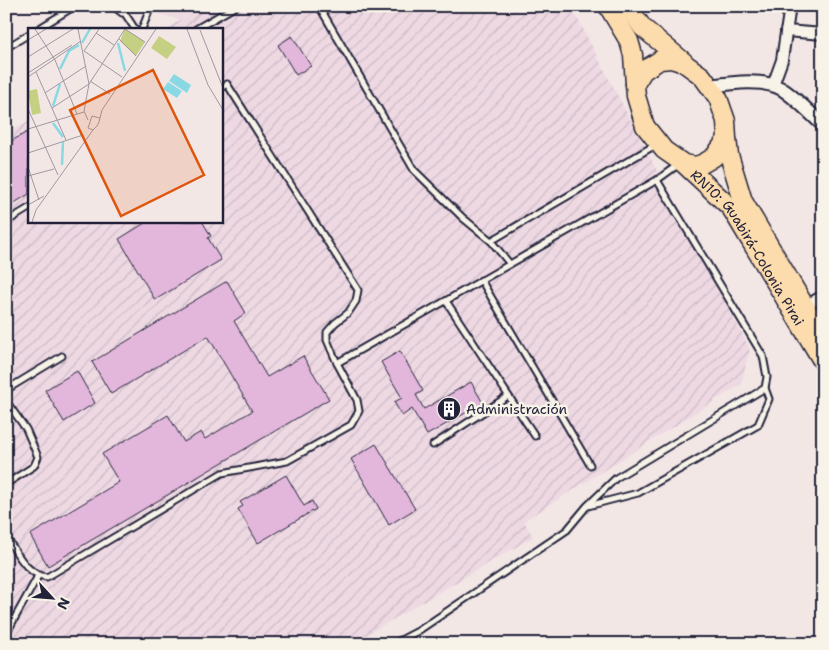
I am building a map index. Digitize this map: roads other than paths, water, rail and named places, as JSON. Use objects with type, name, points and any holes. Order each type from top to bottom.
[{"type":"highway","points":[[608,6],[629,41],[633,55],[636,96],[645,126],[657,143],[673,158],[682,163],[696,166],[704,163],[714,157],[727,139],[724,110],[702,76],[642,27],[629,7]]},
{"type":"highway","points":[[635,84],[643,71],[660,60],[671,59],[684,63]]},
{"type":"highway","name":"RN10: Guabirá-Colonia Pirai","points":[[727,139],[729,155],[743,201],[823,337]]},
{"type":"highway","name":"RN10: Guabirá-Colonia Pirai","points":[[682,163],[731,208],[823,362]]},
{"type":"street","points":[[773,85],[782,60],[790,6]]},
{"type":"street","points":[[786,31],[823,34]]},
{"type":"street","points":[[710,86],[740,82],[773,85],[783,90],[823,125]]},
{"type":"street","points":[[805,306],[823,296]]},
{"type":"lane","points":[[40,28],[75,6]]},
{"type":"lane","points":[[113,6],[125,14]]},
{"type":"lane","points":[[120,6],[134,28]]},
{"type":"lane","points":[[142,28],[151,6]]},
{"type":"lane","points":[[198,28],[236,6]]},
{"type":"lane","points":[[319,6],[414,170],[463,218],[491,241],[510,264]]},
{"type":"lane","points":[[6,48],[28,35]]},
{"type":"lane","points":[[6,537],[30,571],[38,576],[47,577],[222,473],[287,462],[351,425],[358,411],[358,400],[336,363],[327,340],[327,332],[348,313],[356,301],[358,290],[227,84],[222,87]]},
{"type":"lane","points":[[491,241],[657,143]]},
{"type":"lane","points":[[336,363],[657,180],[682,163]]},
{"type":"lane","points":[[587,506],[638,493],[758,425],[769,399],[765,388],[767,377],[763,356],[657,180]]},
{"type":"lane","points":[[6,222],[28,209]]},
{"type":"lane","points":[[481,280],[590,465]]},
{"type":"lane","points":[[446,301],[535,436]]},
{"type":"lane","points":[[6,390],[62,356]]},
{"type":"lane","points":[[393,644],[418,631],[567,530],[587,506],[616,478],[765,388]]},
{"type":"lane","points":[[433,445],[508,396]]},
{"type":"lane","points":[[6,401],[26,429],[38,457],[34,466],[6,484]]},
{"type":"lane","points":[[6,634],[38,576]]},
{"type":"place","name":"Administración","points":[[449,409]]}]
